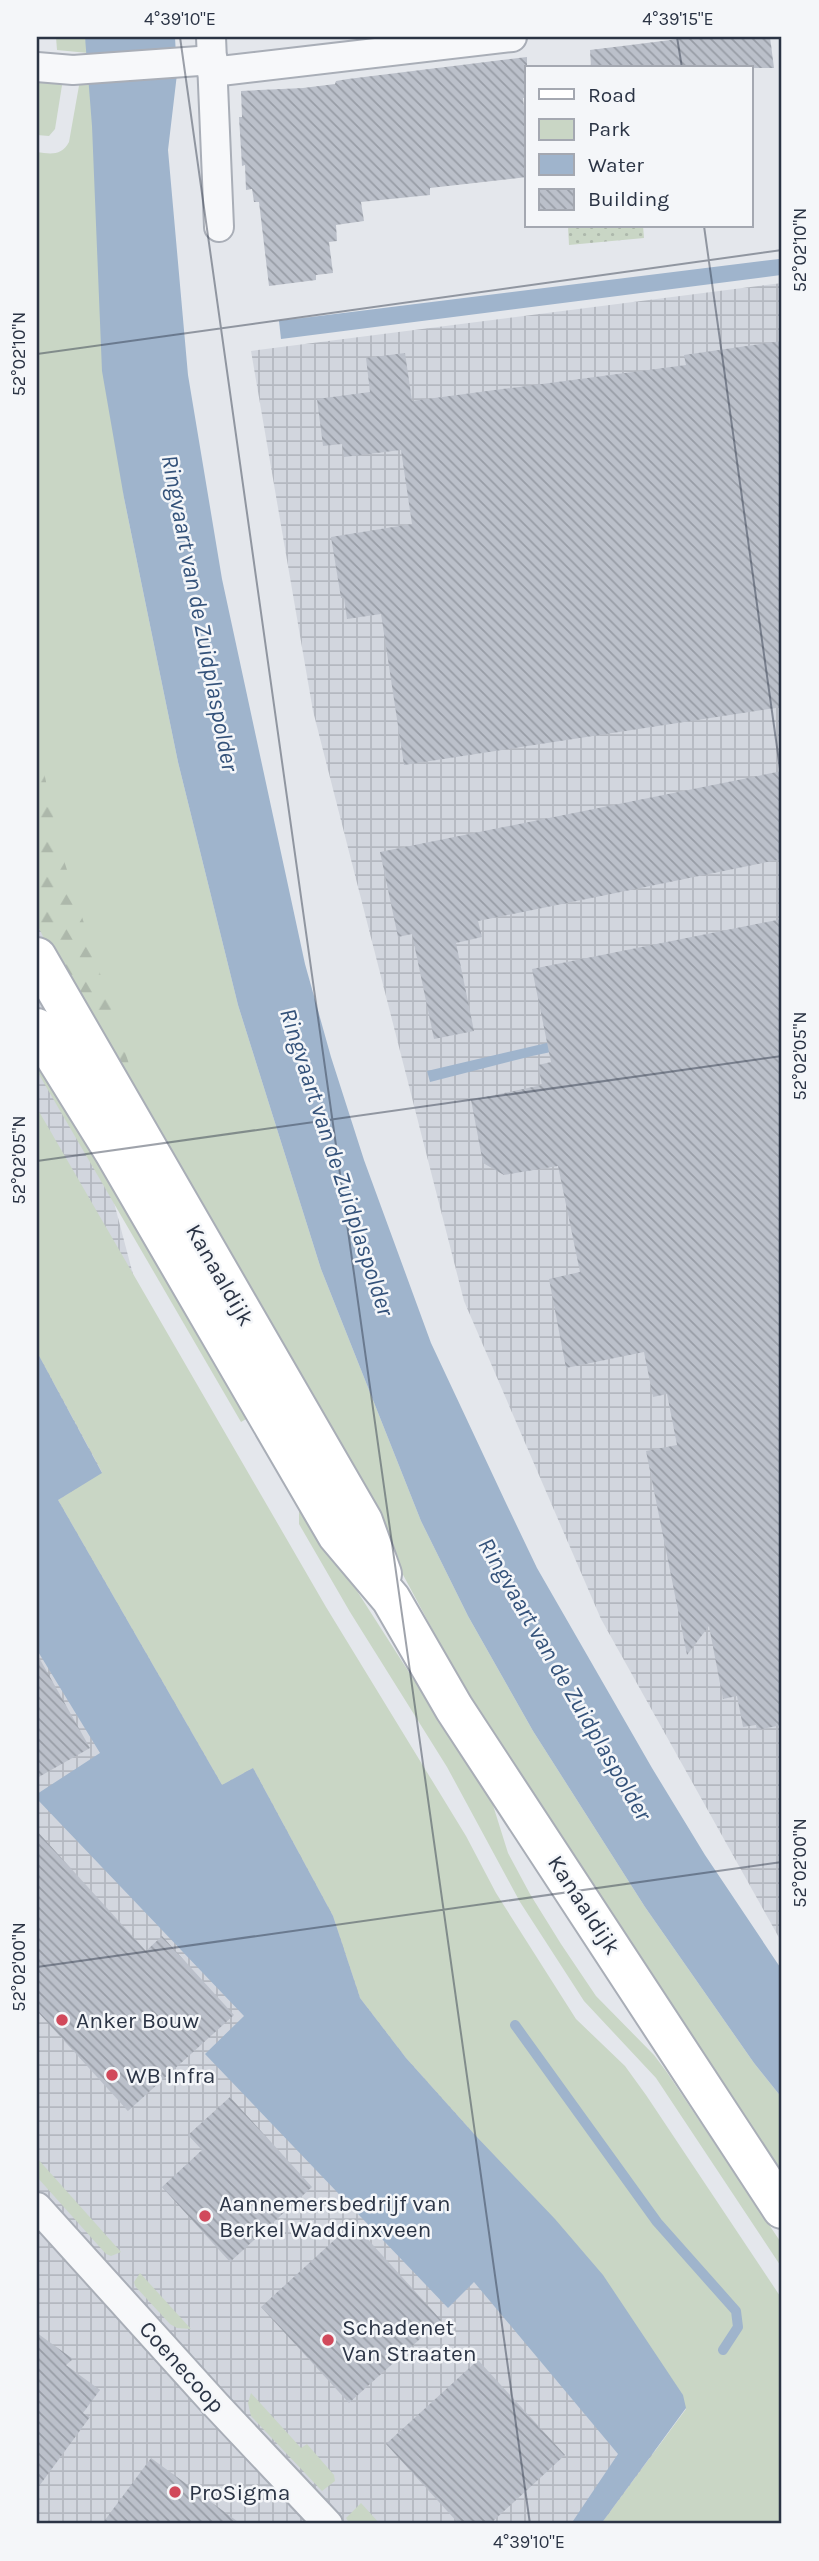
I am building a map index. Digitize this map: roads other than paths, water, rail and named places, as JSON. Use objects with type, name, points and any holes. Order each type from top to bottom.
[{"type":"main road","name":"Kanaaldijk","points":[[37,957],[363,1521],[391,1599]]},
{"type":"main road","name":"Kanaaldijk","points":[[37,1028],[114,1152],[337,1535],[391,1599],[454,1708],[782,2209]]},
{"type":"street","points":[[37,68],[73,70],[176,64],[212,56],[512,37]]},
{"type":"street","points":[[212,56],[219,227]]},
{"type":"street","name":"Coenecoop","points":[[37,2207],[328,2524]]},
{"type":"water","name":"Ringvaart van de Zuidplaspolder","points":[[85,37],[175,37],[177,74],[168,150],[188,375],[222,579],[305,964],[364,1160],[431,1343],[537,1568],[705,1855],[782,1970],[782,2098],[754,2063],[645,1907],[533,1731],[468,1616],[421,1521],[321,1269],[238,1005],[178,762],[124,498],[102,371],[92,126]]},
{"type":"water","points":[[779,259],[781,275],[281,339],[279,321]]},
{"type":"water","points":[[782,993],[782,1003],[532,1056],[430,1082],[427,1071],[551,1042]]},
{"type":"water","points":[[37,1352],[102,1473],[58,1500],[222,1785],[253,1768],[333,1916],[360,1998],[406,2058],[555,2219],[603,2275],[683,2395],[686,2408],[601,2524],[571,2524],[618,2454],[474,2282],[448,2308],[205,2054],[244,2016],[37,1799],[37,1794],[100,1753],[37,1650]]},
{"type":"waterway","points":[[515,2025],[657,2222],[736,2311],[738,2327],[723,2350]]},
{"type":"place","name":"Anker Bouw","points":[[62,2020]]},
{"type":"place","name":"WB Infra","points":[[112,2075]]},
{"type":"place","name":"Aannemersbedrijf van Berkel Waddinxveen","points":[[205,2216]]},
{"type":"place","name":"Schadenet Van Straaten","points":[[328,2340]]},
{"type":"place","name":"ProSigma","points":[[175,2492]]}]
